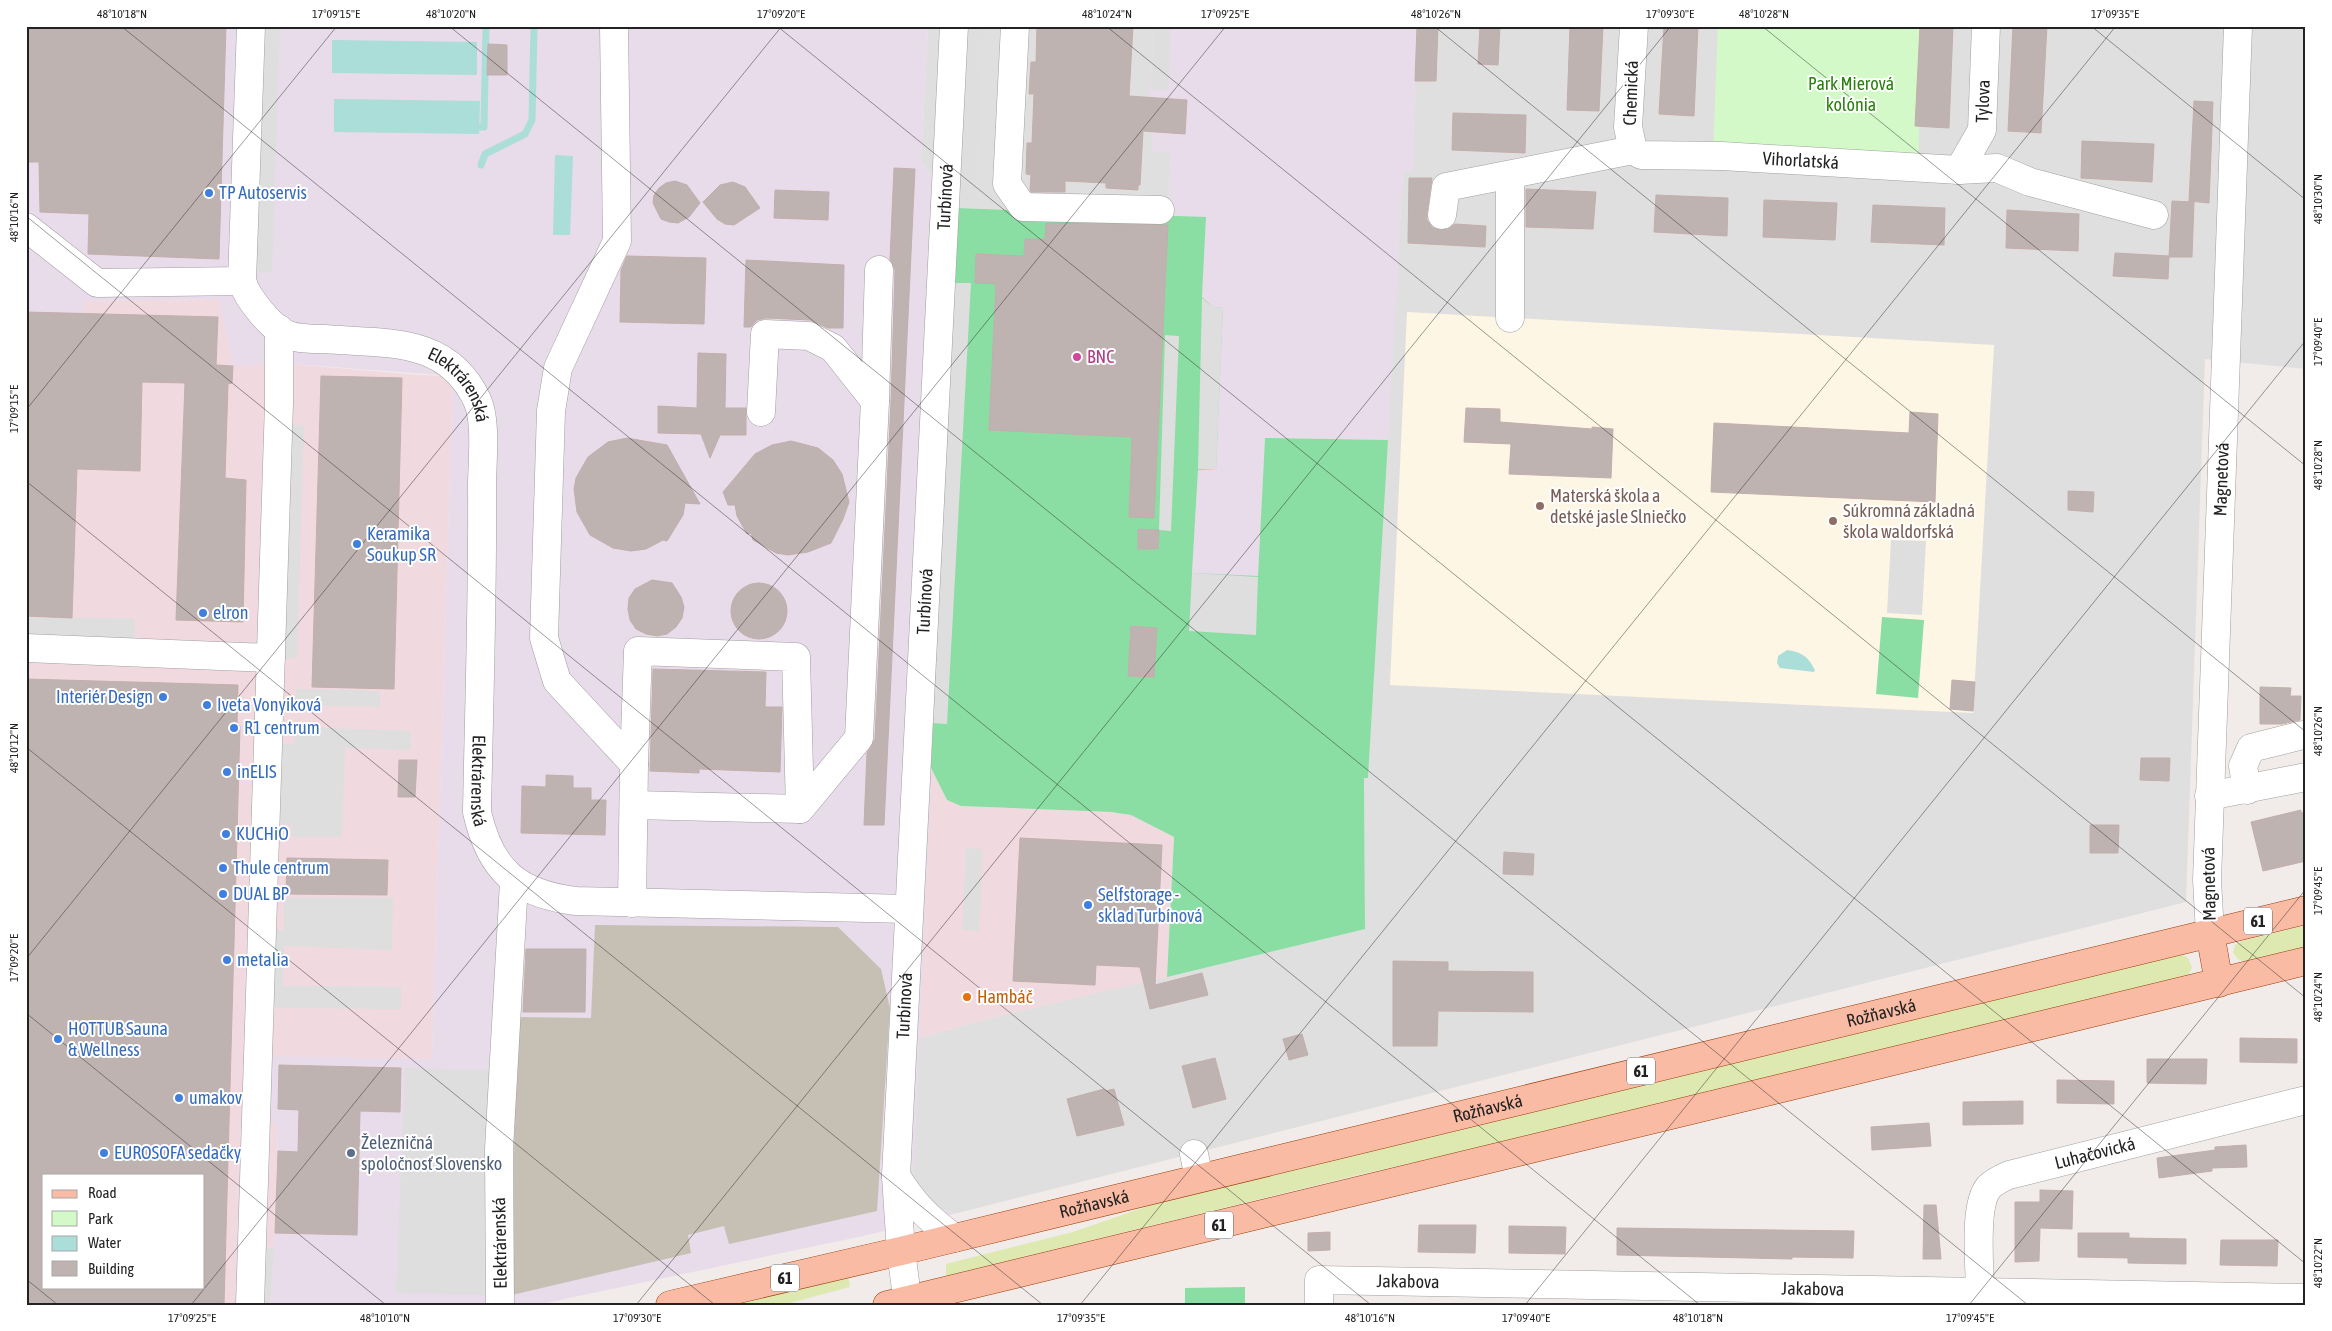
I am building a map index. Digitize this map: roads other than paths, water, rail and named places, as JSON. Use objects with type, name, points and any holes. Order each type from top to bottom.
[{"type":"main road","name":"Rožňavská","points":[[670,1305],[954,1238],[1197,1166],[2306,910]]},
{"type":"main road","points":[[2210,933],[2219,983]]},
{"type":"main road","name":"61","points":[[901,1303],[956,1296],[2306,961]]},
{"type":"street","points":[[26,227],[97,283],[242,281],[251,26]]},
{"type":"street","points":[[614,26],[617,241],[558,368],[551,411],[544,638],[557,681],[634,764]]},
{"type":"street","name":"Turbínová","points":[[901,1303],[901,1251],[896,1176],[909,909],[921,716],[954,26]]},
{"type":"street","points":[[1016,26],[1007,184],[1023,207],[1160,210]]},
{"type":"street","name":"Chemická","points":[[1634,26],[1628,127],[1637,152]]},
{"type":"street","name":"Tylova","points":[[1959,170],[1982,130],[1986,26]]},
{"type":"street","name":"Magnetová","points":[[2210,933],[2207,880],[2209,796],[2238,26]]},
{"type":"street","name":"Vihorlatská","points":[[1442,215],[1446,188],[1637,152],[1959,170],[1997,168],[2030,182],[2154,215]]},
{"type":"street","points":[[1510,175],[1510,318]]},
{"type":"street","points":[[800,809],[859,738],[875,402],[879,270]]},
{"type":"street","name":"Elektrárenská","points":[[242,281],[248,295],[258,308],[288,335],[301,338],[406,346],[424,350],[439,356],[458,371],[478,401],[481,417],[483,547],[477,812],[481,830],[489,849],[499,866],[514,882],[542,895],[559,899],[909,909]]},
{"type":"street","points":[[250,1305],[280,365],[278,328]]},
{"type":"street","points":[[761,412],[765,334],[809,336],[833,348],[875,402]]},
{"type":"street","points":[[26,648],[271,658]]},
{"type":"street","points":[[632,902],[638,651],[796,656],[800,809]]},
{"type":"street","points":[[2247,790],[2244,766],[2251,748],[2303,735]]},
{"type":"street","points":[[2209,796],[2306,777]]},
{"type":"street","points":[[634,804],[800,809]]},
{"type":"street","name":"Elektrárenská","points":[[500,1305],[499,1149],[514,882]]},
{"type":"street","name":"Luhačovická","points":[[1980,1292],[1980,1216],[1983,1198],[1989,1187],[1998,1181],[2009,1175],[2306,1100]]},
{"type":"street","points":[[896,1176],[910,1198],[926,1216],[954,1238]]},
{"type":"street","name":"Jakabova","points":[[1319,1292],[1599,1295],[1980,1292],[2127,1299],[2306,1298]]},
{"type":"water","points":[[332,40],[477,42],[477,75],[332,73]]},
{"type":"water","points":[[334,99],[480,101],[479,134],[334,132]]},
{"type":"water","points":[[555,155],[573,156],[570,235],[553,235]]},
{"type":"water","points":[[1787,650],[1807,658],[1815,670],[1814,672],[1780,668],[1777,663],[1778,656]]},
{"type":"waterway","points":[[479,127],[484,127],[486,26]]},
{"type":"waterway","points":[[481,165],[485,154],[525,134],[532,120],[534,26]]},
{"type":"place","name":"TP Autoservis","points":[[209,193]]},
{"type":"place","name":"BNC","points":[[1077,357]]},
{"type":"place","name":"Materská škola a detské jasle Slniečko","points":[[1540,506]]},
{"type":"place","name":"Súkromná základná škola waldorfská","points":[[1833,521]]},
{"type":"place","name":"Keramika Soukup SR","points":[[357,544]]},
{"type":"place","name":"elron","points":[[203,613]]},
{"type":"place","name":"Interiér Design","points":[[163,697]]},
{"type":"place","name":"Iveta Vonyiková","points":[[207,705]]},
{"type":"place","name":"R1 centrum","points":[[234,728]]},
{"type":"place","name":"inELIS","points":[[227,772]]},
{"type":"place","name":"KUCHiO","points":[[226,834]]},
{"type":"place","name":"Thule centrum","points":[[223,868]]},
{"type":"place","name":"DUAL BP","points":[[223,894]]},
{"type":"place","name":"Selfstorage - sklad Turbínová","points":[[1088,905]]},
{"type":"place","name":"metalia","points":[[227,960]]},
{"type":"place","name":"Hambáč","points":[[967,997]]},
{"type":"place","name":"HOTTUB Sauna & Wellness","points":[[58,1039]]},
{"type":"place","name":"umakov","points":[[179,1098]]},
{"type":"place","name":"EUROSOFA sedačky","points":[[104,1153]]},
{"type":"place","name":"Železničná spoločnosť Slovensko","points":[[351,1153]]},
{"type":"park label","name":"Park Mierová kolónia","points":[[1851,94]]}]
